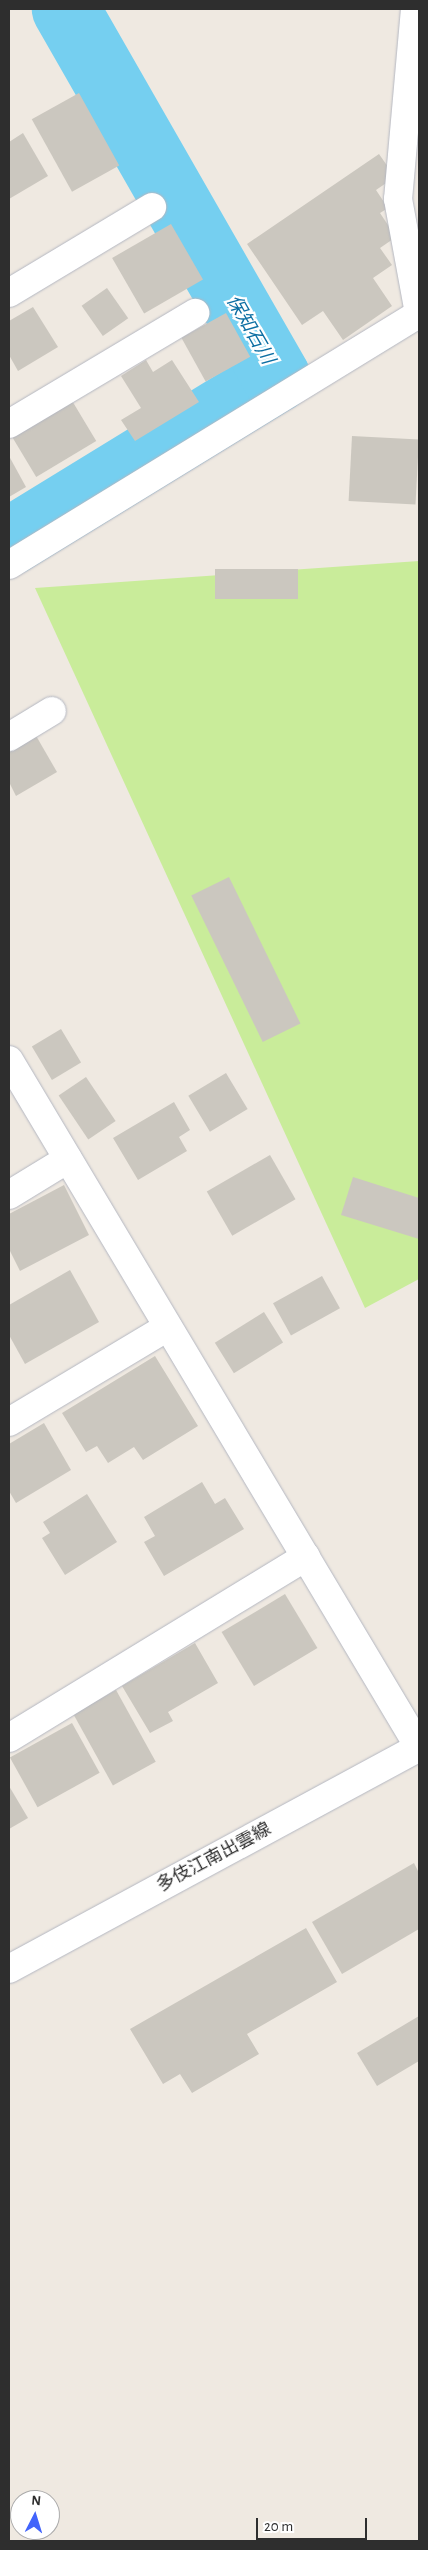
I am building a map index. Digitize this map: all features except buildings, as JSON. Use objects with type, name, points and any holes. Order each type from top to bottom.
[{"type":"street","points":[[9,565],[419,314],[398,199],[415,9]]},
{"type":"street","points":[[9,293],[152,207]]},
{"type":"street","points":[[9,424],[194,312]]},
{"type":"street","points":[[9,737],[52,711]]},
{"type":"street","points":[[9,1060],[419,1747]]},
{"type":"street","points":[[9,1195],[68,1159]]},
{"type":"street","points":[[9,1422],[168,1327]]},
{"type":"street","points":[[9,1738],[306,1557]]},
{"type":"street","name":"多伎江南出雲線","points":[[9,1969],[419,1747]]},
{"type":"green space","points":[[419,561],[419,1279],[365,1308],[35,588]]},
{"type":"waterway","name":"保知石川","points":[[9,542],[277,378],[66,9]]}]
